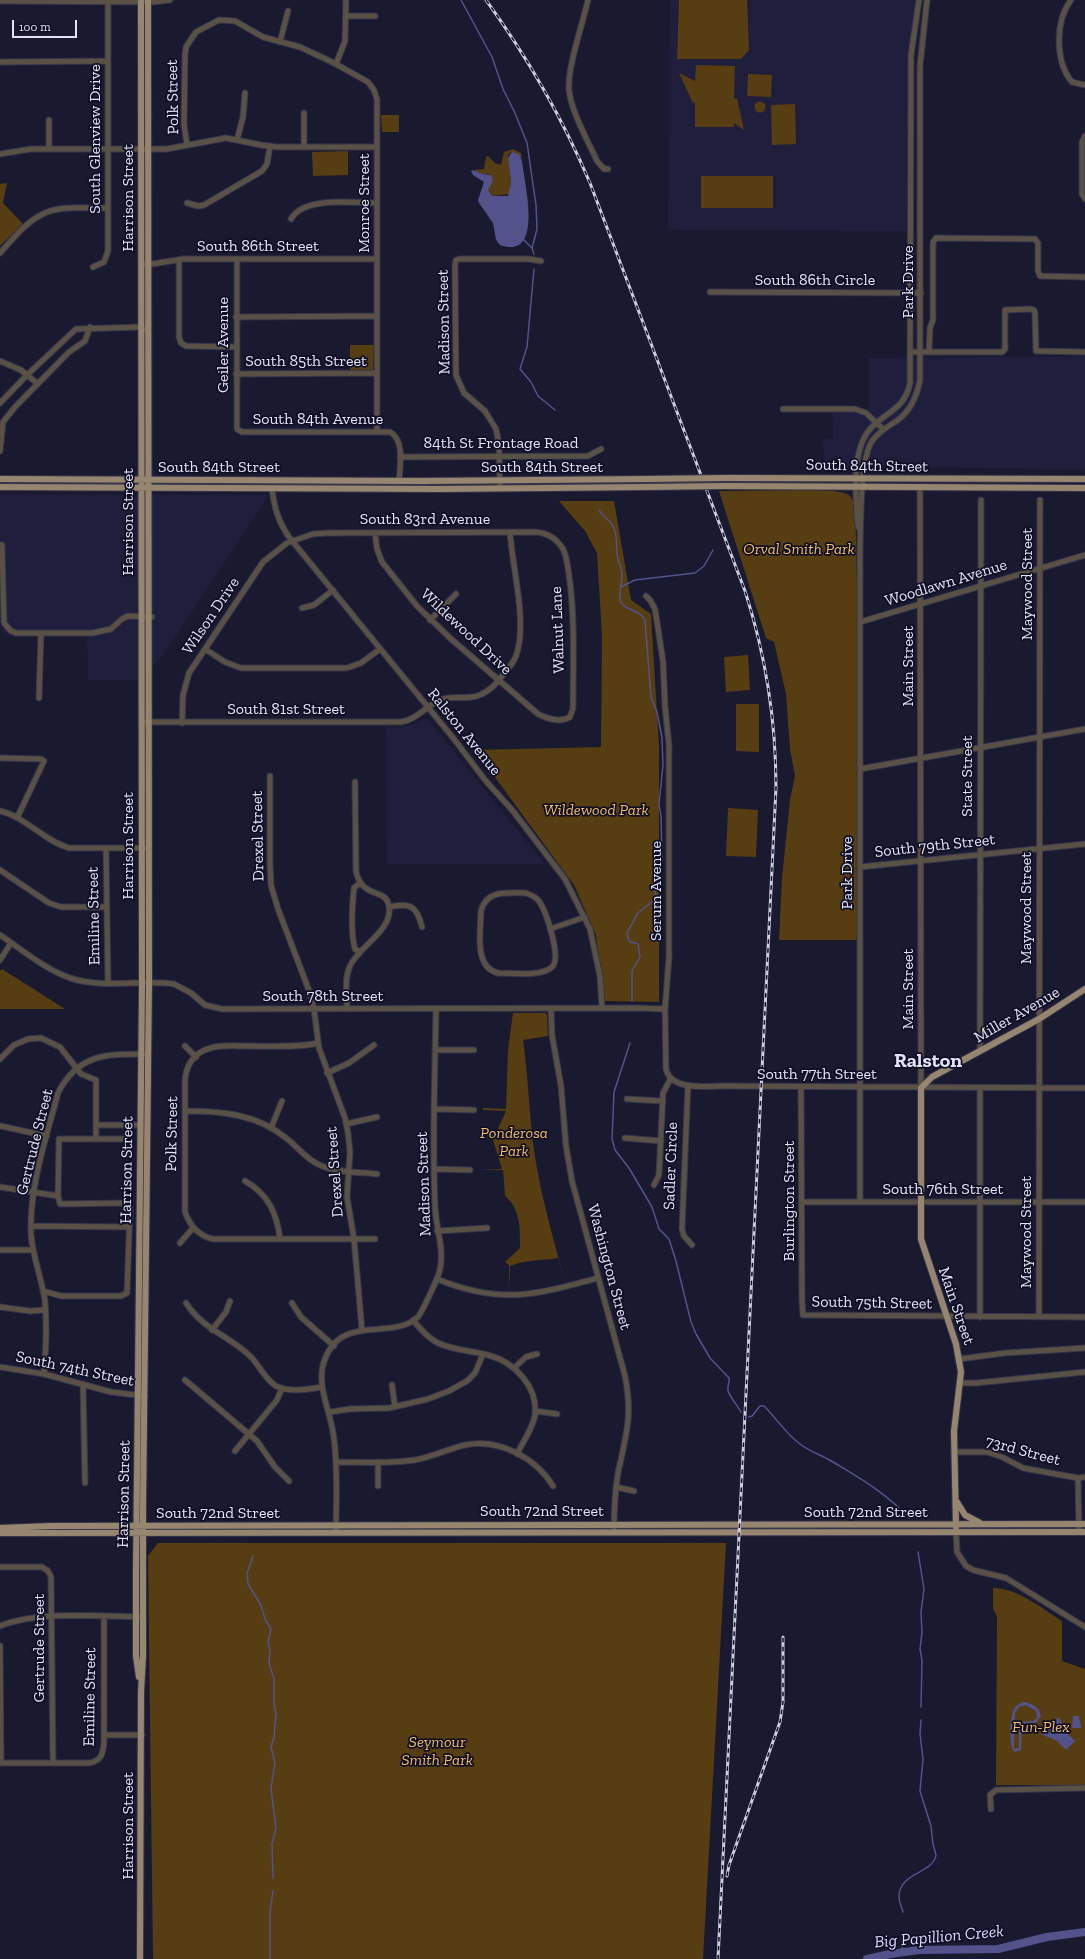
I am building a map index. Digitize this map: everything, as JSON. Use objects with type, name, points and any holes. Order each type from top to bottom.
[{"type":"main road","name":"Harrison Street","points":[[139,1534],[143,1526],[148,1054],[141,848],[140,480],[141,262],[144,149],[144,1]]},
{"type":"main road","name":"Harrison Street","points":[[140,1959],[142,1735],[139,1617],[139,1534],[136,1526],[141,1054],[145,982],[149,848],[148,722],[150,617],[148,488],[148,266],[144,149]]},
{"type":"main road","name":"South 84th Street","points":[[0,479],[399,481],[856,477],[931,480],[1085,479]]},
{"type":"main road","points":[[272,488],[278,484],[310,483],[320,480]]},
{"type":"main road","name":"South 84th Street","points":[[0,487],[500,488],[725,486],[1085,488]]},
{"type":"main road","name":"Miller Avenue","points":[[921,1088],[932,1077],[1039,1018],[1085,990]]},
{"type":"main road","name":"Main Street","points":[[921,1088],[920,1202],[922,1245],[960,1359],[961,1383],[954,1423],[956,1532]]},
{"type":"main road","points":[[956,1502],[965,1515],[982,1524]]},
{"type":"main road","name":"South 72nd Street","points":[[0,1528],[51,1526],[1082,1524]]},
{"type":"main road","name":"South 72nd Street","points":[[0,1533],[1082,1532]]},
{"type":"street","points":[[0,1],[108,2],[170,0]]},
{"type":"street","points":[[336,64],[345,41],[346,0]]},
{"type":"street","points":[[588,0],[570,74],[569,89],[572,102],[596,162],[604,169],[608,169]]},
{"type":"street","name":"Park Drive","points":[[860,544],[856,477],[858,458],[862,443],[867,433],[877,423],[900,406],[910,383],[911,55],[919,0]]},
{"type":"street","name":"Park Drive","points":[[860,1202],[860,544],[863,487],[866,461],[871,443],[884,429],[903,415],[913,401],[920,380],[920,66],[928,0]]},
{"type":"street","points":[[1071,0],[1065,13],[1058,45],[1067,76],[1072,82],[1085,85]]},
{"type":"street","name":"South Glenview Drive","points":[[93,267],[104,262],[107,256],[108,2]]},
{"type":"street","points":[[280,42],[288,11]]},
{"type":"street","points":[[346,16],[375,16]]},
{"type":"street","name":"Monroe Street","points":[[186,48],[192,36],[200,29],[215,21],[224,19],[235,21],[263,37],[300,47],[336,64],[368,82],[374,90],[377,99],[376,431]]},
{"type":"street","name":"Polk Street","points":[[186,48],[184,124],[187,146]]},
{"type":"street","points":[[0,62],[108,61]]},
{"type":"street","points":[[237,140],[243,117],[245,92]]},
{"type":"street","points":[[304,113],[304,147]]},
{"type":"street","points":[[49,120],[49,149]]},
{"type":"street","points":[[0,154],[31,149],[170,149],[222,138],[270,146],[377,147]]},
{"type":"street","points":[[1083,138],[1084,197]]},
{"type":"street","points":[[187,203],[198,206],[204,205],[262,171],[268,160],[270,146]]},
{"type":"street","points":[[291,219],[298,210],[315,204],[377,203]]},
{"type":"street","points":[[0,253],[33,220],[48,211],[65,208],[108,208]]},
{"type":"street","points":[[929,352],[930,328],[933,320],[935,239],[938,237],[1036,240],[1039,275],[1085,277]]},
{"type":"street","name":"Geiler Avenue","points":[[236,259],[236,426],[238,431]]},
{"type":"street","name":"South 86th Street","points":[[148,266],[179,260],[376,259]]},
{"type":"street","name":"Madison Street","points":[[500,488],[498,436],[494,423],[485,411],[464,393],[456,375],[456,260],[529,259],[541,261]]},
{"type":"street","name":"South 85th Street","points":[[179,260],[179,337],[183,345],[198,347],[236,347]]},
{"type":"street","points":[[141,262],[148,266]]},
{"type":"street","name":"South 86th Circle","points":[[710,292],[921,293]]},
{"type":"street","points":[[911,352],[1004,351],[1005,310],[1034,310],[1036,351],[1085,352]]},
{"type":"street","points":[[236,317],[376,316]]},
{"type":"street","points":[[0,452],[2,421],[69,352],[85,341],[90,327]]},
{"type":"street","points":[[0,403],[26,375],[78,328],[141,328],[148,332]]},
{"type":"street","points":[[0,361],[12,365],[38,384]]},
{"type":"street","name":"South 85th Street","points":[[236,374],[376,373]]},
{"type":"street","points":[[783,409],[855,409],[863,412],[884,429]]},
{"type":"street","name":"South 84th Avenue","points":[[238,431],[387,431],[396,437],[399,443],[400,457]]},
{"type":"street","name":"84th St Frontage Road","points":[[400,457],[588,456],[601,449]]},
{"type":"street","points":[[399,481],[400,457]]},
{"type":"street","name":"Ralston Avenue","points":[[272,488],[274,505],[279,522],[292,541],[485,780],[513,811],[565,879],[584,917],[597,957],[602,1008]]},
{"type":"street","name":"Main Street","points":[[920,488],[921,1088]]},
{"type":"street","name":"State Street","points":[[980,1051],[981,500]]},
{"type":"street","name":"Maywood Street","points":[[1039,1317],[1040,500]]},
{"type":"street","name":"South 83rd Avenue","points":[[292,541],[320,533],[510,532],[541,533],[557,541]]},
{"type":"street","name":"South 81st Street","points":[[141,722],[401,722],[416,717],[438,701],[449,698],[468,698],[479,696],[499,681],[514,659],[519,641],[518,597],[510,532]]},
{"type":"street","name":"Wildewood Drive","points":[[375,533],[377,549],[382,562],[404,591],[430,620],[538,714],[557,720],[568,718]]},
{"type":"street","name":"Wilson Drive","points":[[182,723],[183,695],[186,680],[193,666],[263,562],[280,547],[292,541]]},
{"type":"street","name":"Walnut Lane","points":[[557,541],[566,558],[572,604],[573,708],[572,714],[568,718]]},
{"type":"street","points":[[0,545],[2,545],[4,623],[11,631],[16,633],[41,633],[106,631],[111,629],[124,618],[150,617]]},
{"type":"street","name":"Woodlawn Avenue","points":[[860,622],[1085,555]]},
{"type":"street","points":[[302,608],[314,605],[333,590]]},
{"type":"street","points":[[430,620],[456,594]]},
{"type":"street","name":"Serum Avenue","points":[[646,596],[655,609],[663,661],[664,706],[669,745],[669,957],[665,1010],[666,1069],[671,1078]]},
{"type":"street","points":[[39,698],[41,633]]},
{"type":"street","points":[[205,648],[225,662],[248,669],[347,668],[361,663],[380,649]]},
{"type":"street","points":[[860,769],[1085,729]]},
{"type":"street","points":[[0,758],[41,759],[44,761],[19,819]]},
{"type":"street","name":"Drexel Street","points":[[270,776],[271,885],[278,909],[310,993],[314,1009],[318,1043],[327,1073],[346,1124],[350,1144],[347,1197],[354,1239],[362,1330]]},
{"type":"street","points":[[347,1009],[348,972],[350,965],[386,923],[389,916],[388,902],[382,895],[365,889],[360,883],[356,871],[355,782]]},
{"type":"street","points":[[0,811],[19,819],[60,845],[69,848],[149,848]]},
{"type":"street","name":"South 79th Street","points":[[860,867],[1085,844]]},
{"type":"street","name":"Emiline Street","points":[[106,849],[108,982]]},
{"type":"street","points":[[0,870],[55,905],[75,908],[107,907]]},
{"type":"street","points":[[360,883],[354,888],[353,921],[353,943],[355,949],[360,952]]},
{"type":"street","points":[[526,893],[535,897],[541,904],[550,929],[556,949],[556,957],[552,968],[548,970],[540,972],[498,973],[489,969],[483,962],[481,911],[486,900],[494,895],[526,893]]},
{"type":"street","points":[[389,907],[402,905],[410,906],[418,913],[422,927]]},
{"type":"street","points":[[550,929],[584,917]]},
{"type":"street","name":"South 78th Street","points":[[0,936],[59,973],[81,981],[174,984],[191,993],[205,1005],[222,1009],[602,1008],[665,1010]]},
{"type":"street","points":[[0,960],[11,943]]},
{"type":"street","name":"Washington Street","points":[[551,1008],[552,1035],[561,1086],[568,1159],[624,1376],[628,1398],[628,1433],[616,1487],[614,1532]]},
{"type":"street","name":"Madison Street","points":[[413,1320],[423,1310],[437,1279],[441,1261],[435,1205],[436,1009]]},
{"type":"street","points":[[0,1058],[14,1045],[28,1039],[41,1038],[60,1046],[81,1074],[96,1080],[96,1139]]},
{"type":"street","points":[[185,1046],[196,1057],[203,1051],[216,1047],[292,1046],[318,1043]]},
{"type":"street","points":[[327,1073],[349,1063],[374,1045]]},
{"type":"street","points":[[435,1050],[474,1050]]},
{"type":"street","name":"Gertrude Street","points":[[44,1374],[45,1310],[43,1291],[33,1250],[31,1226],[34,1192],[58,1093],[75,1068],[90,1060],[110,1054],[148,1054]]},
{"type":"street","name":"Polk Street","points":[[194,1228],[187,1218],[184,1207],[185,1111],[186,1074],[190,1063],[196,1057]]},
{"type":"street","points":[[654,1185],[659,1175],[665,1088],[671,1078]]},
{"type":"street","name":"South 77th Street","points":[[671,1078],[678,1083],[688,1085],[921,1088],[1085,1088]]},
{"type":"street","name":"Sadler Circle","points":[[688,1085],[682,1229],[684,1236],[692,1244]]},
{"type":"street","name":"Burlington Street","points":[[801,1087],[803,1315]]},
{"type":"street","points":[[980,1088],[980,1317]]},
{"type":"street","points":[[627,1099],[663,1101]]},
{"type":"street","points":[[271,1128],[282,1101]]},
{"type":"street","points":[[435,1109],[474,1110]]},
{"type":"street","points":[[185,1111],[233,1114],[252,1119],[287,1138],[317,1164],[329,1168],[377,1174]]},
{"type":"street","points":[[346,1124],[377,1117]]},
{"type":"street","points":[[96,1125],[141,1125]]},
{"type":"street","points":[[0,1126],[47,1136]]},
{"type":"street","points":[[625,1138],[661,1141]]},
{"type":"street","points":[[43,1291],[61,1296],[121,1296],[127,1293],[130,1208],[125,1203],[60,1204],[58,1196],[59,1139],[125,1139]]},
{"type":"street","points":[[435,1170],[470,1170]]},
{"type":"street","points":[[245,1181],[260,1190],[270,1203],[277,1220],[280,1239]]},
{"type":"street","points":[[0,1187],[58,1196]]},
{"type":"street","name":"South 76th Street","points":[[802,1202],[1085,1202]]},
{"type":"street","points":[[31,1226],[129,1228]]},
{"type":"street","points":[[180,1243],[194,1228],[202,1235],[213,1239],[375,1239]]},
{"type":"street","points":[[437,1231],[487,1228]]},
{"type":"street","points":[[0,1250],[33,1250]]},
{"type":"street","points":[[437,1279],[473,1292],[511,1296],[536,1294],[598,1278]]},
{"type":"street","points":[[212,1330],[226,1312],[230,1301]]},
{"type":"street","points":[[186,1303],[198,1318],[212,1330],[244,1350],[270,1381],[282,1388],[290,1389],[322,1387]]},
{"type":"street","points":[[292,1303],[301,1316],[334,1346]]},
{"type":"street","points":[[0,1307],[30,1311],[45,1310]]},
{"type":"street","name":"South 75th Street","points":[[803,1315],[1085,1317]]},
{"type":"street","points":[[336,1533],[336,1462],[330,1412],[322,1387],[323,1365],[334,1346],[346,1335],[362,1330],[399,1326],[413,1320],[429,1336],[438,1342],[490,1356],[514,1368],[523,1377],[529,1388],[534,1400],[535,1411],[532,1423],[517,1454]]},
{"type":"street","points":[[960,1359],[1005,1353],[1085,1348]]},
{"type":"street","points":[[330,1412],[350,1409],[395,1407],[428,1399],[464,1383],[475,1372],[483,1354]]},
{"type":"street","points":[[514,1368],[526,1357],[537,1354]]},
{"type":"street","name":"South 74th Street","points":[[0,1367],[44,1374],[111,1392],[145,1396]]},
{"type":"street","points":[[961,1383],[976,1383],[1085,1372]]},
{"type":"street","points":[[185,1380],[261,1445],[275,1467],[289,1481]]},
{"type":"street","points":[[83,1384],[85,1483]]},
{"type":"street","points":[[392,1385],[395,1407]]},
{"type":"street","points":[[235,1451],[277,1400],[282,1388]]},
{"type":"street","points":[[535,1411],[557,1414]]},
{"type":"street","points":[[336,1462],[416,1460],[463,1445],[475,1444],[497,1446],[517,1454],[539,1468],[553,1486]]},
{"type":"street","name":"73rd Street","points":[[954,1452],[987,1452],[1002,1457],[1023,1468],[1078,1478],[1085,1477]]},
{"type":"street","points":[[378,1462],[378,1486]]},
{"type":"street","points":[[1078,1478],[1082,1532]]},
{"type":"street","points":[[616,1487],[634,1490]]},
{"type":"street","points":[[956,1532],[957,1552],[966,1566],[973,1570],[1006,1578],[1085,1627]]},
{"type":"street","name":"Gertrude Street","points":[[0,1567],[40,1566],[49,1572],[52,1583],[53,1763]]},
{"type":"street","name":"Emiline Street","points":[[53,1763],[82,1764],[94,1762],[101,1757],[104,1750],[104,1616]]},
{"type":"street","points":[[0,1626],[25,1619],[52,1617],[139,1617]]},
{"type":"street","points":[[0,1646],[0,1763],[53,1763]]},
{"type":"street","points":[[104,1735],[142,1735]]},
{"type":"street","points":[[991,1809],[992,1792],[996,1790],[1085,1788]]},
{"type":"shaded area","points":[[670,0],[917,0],[911,55],[911,231],[674,230],[668,228]]},
{"type":"shaded area","points":[[512,152],[519,154],[522,161],[529,217],[527,231],[523,242],[514,247],[500,245],[496,240],[493,223],[478,200],[484,182],[473,175],[471,171],[473,170],[491,175],[493,181],[488,190],[492,196],[508,196],[511,182],[508,158]]},
{"type":"shaded area","points":[[1085,356],[1085,470],[874,466],[825,469],[823,439],[833,439],[832,412],[869,411],[869,358]]},
{"type":"shaded area","points":[[0,494],[269,495],[165,653],[139,680],[88,680],[87,635],[4,636],[0,603]]},
{"type":"shaded area","points":[[427,718],[545,864],[387,864],[386,727],[405,726]]},
{"type":"shaded area","points":[[1024,1702],[1035,1706],[1041,1716],[1036,1723],[1022,1724],[1021,1750],[1015,1752],[1011,1744],[1011,1718],[1018,1704]],"holes":[[[1026,1705],[1036,1711],[1037,1718],[1033,1721],[1020,1722],[1019,1748],[1015,1749],[1015,1713],[1019,1707]]]},
{"type":"shaded area","points":[[1073,1716],[1079,1716],[1081,1728],[1072,1728]]},
{"type":"shaded area","points":[[1059,1717],[1066,1732],[1075,1741],[1066,1750],[1057,1741],[1041,1734]]},
{"type":"green space","points":[[679,0],[747,0],[749,50],[741,59],[677,59]]},
{"type":"green space","points":[[696,65],[735,66],[734,99],[737,98],[744,130],[734,123],[734,127],[695,127],[695,102],[693,103],[679,73],[695,81]]},
{"type":"green space","points":[[748,74],[772,75],[771,97],[747,96]]},
{"type":"green space","points":[[758,102],[762,102],[764,103],[764,111],[758,112],[755,109],[755,105]]},
{"type":"green space","points":[[795,104],[796,144],[772,145],[771,105]]},
{"type":"green space","points":[[381,115],[399,115],[399,132],[382,132]]},
{"type":"green space","points":[[513,149],[521,153],[522,161],[521,158],[512,152],[508,155],[511,182],[509,194],[492,196],[488,190],[489,174],[483,174],[473,170],[484,169],[486,157],[488,156],[495,163],[501,165],[504,152]]},
{"type":"green space","points":[[348,151],[348,175],[313,176],[312,152]]},
{"type":"green space","points":[[701,176],[773,176],[773,208],[701,208]]},
{"type":"green space","points":[[7,183],[3,203],[23,224],[0,246],[0,184]]},
{"type":"green space","points":[[350,345],[374,345],[373,371],[350,370]]},
{"type":"green space","name":"Orval Smith Park","points":[[823,490],[845,493],[849,495],[855,503],[858,616],[858,940],[779,940],[782,878],[790,800],[795,776],[790,749],[786,694],[774,642],[766,638],[719,491]]},
{"type":"green space","name":"Wildewood Park","points":[[559,501],[614,501],[631,600],[651,614],[659,747],[659,1002],[604,1001],[596,935],[574,885],[475,750],[601,747],[602,635],[597,553],[585,531]]},
{"type":"green space","points":[[748,655],[750,690],[726,692],[724,657]]},
{"type":"green space","points":[[736,704],[759,704],[759,752],[736,751]]},
{"type":"green space","points":[[728,808],[758,810],[756,857],[726,856]]},
{"type":"green space","points":[[2,969],[65,1009],[0,1009],[0,971]]},
{"type":"green space","name":"Ponderosa Park","points":[[513,1013],[545,1013],[547,1015],[548,1036],[523,1040],[536,1161],[547,1213],[565,1282],[558,1258],[529,1261],[510,1266],[510,1291],[509,1265],[505,1262],[520,1248],[517,1213],[510,1201],[505,1196],[503,1170],[479,1169],[502,1169],[493,1140],[506,1111],[483,1110],[483,1108],[506,1109],[508,1050]]},
{"type":"green space","name":"Seymour Smith Park","points":[[158,1543],[726,1543],[703,1959],[153,1959],[148,1556]]},
{"type":"green space","name":"Fun-Plex","points":[[993,1588],[1011,1591],[1020,1595],[1062,1621],[1062,1661],[1085,1669],[1085,1785],[996,1785],[997,1617],[993,1608]]},
{"type":"waterway","points":[[461,0],[492,57],[503,89],[515,113],[527,143],[536,205],[537,229],[532,248],[534,254]]},
{"type":"waterway","points":[[523,239],[532,248]]},
{"type":"waterway","points":[[534,269],[527,347],[520,369],[531,382],[538,396],[555,410]]},
{"type":"waterway","points":[[599,510],[611,523],[615,531],[618,561],[622,572],[620,595],[621,602],[626,607],[643,616],[645,620],[651,697],[657,712],[662,738],[663,765],[659,804],[661,816],[662,860],[660,869],[653,882],[656,895],[653,901],[638,913],[627,933],[629,941],[638,944],[640,957],[632,971],[632,1001]]},
{"type":"waterway","points":[[621,587],[635,580],[695,573],[704,566],[713,550]]},
{"type":"waterway","points":[[630,1043],[614,1092],[612,1139],[615,1150],[629,1168],[652,1207],[659,1229],[669,1239],[691,1322],[710,1358],[729,1378],[728,1391],[741,1412]]},
{"type":"waterway","points":[[749,1417],[752,1416],[760,1406],[764,1406],[790,1436],[800,1444],[825,1457],[873,1487],[909,1518]]},
{"type":"waterway","points":[[918,1552],[924,1589],[921,1612],[922,1632],[920,1649],[922,1660],[921,1707]]},
{"type":"waterway","points":[[253,1556],[247,1573],[248,1584],[261,1605],[265,1619],[271,1629],[268,1642],[270,1650],[269,1663],[274,1679],[274,1704],[276,1713],[274,1737],[271,1747],[275,1763],[271,1789],[276,1828],[272,1844],[273,1878]]},
{"type":"waterway","points":[[903,1912],[899,1899],[900,1889],[910,1878],[929,1866],[934,1861],[936,1855],[931,1826],[920,1791],[923,1759],[920,1734],[921,1720]]},
{"type":"waterway","points":[[270,1959],[270,1911],[273,1891]]},
{"type":"waterway","name":"Big Papillion Creek","points":[[867,1959],[919,1950],[998,1949],[1047,1937],[1085,1932]]},
{"type":"waterway","points":[[902,1936],[902,1952]]},
{"type":"railway","points":[[486,0],[516,44],[543,88],[568,135],[590,183],[745,591],[759,640],[772,713],[776,763],[776,788],[718,1959]]},
{"type":"railway","points":[[727,1876],[729,1865],[780,1722],[783,1702],[783,1637]]},
{"type":"district","name":"Ralston","points":[[928,1061]]}]
